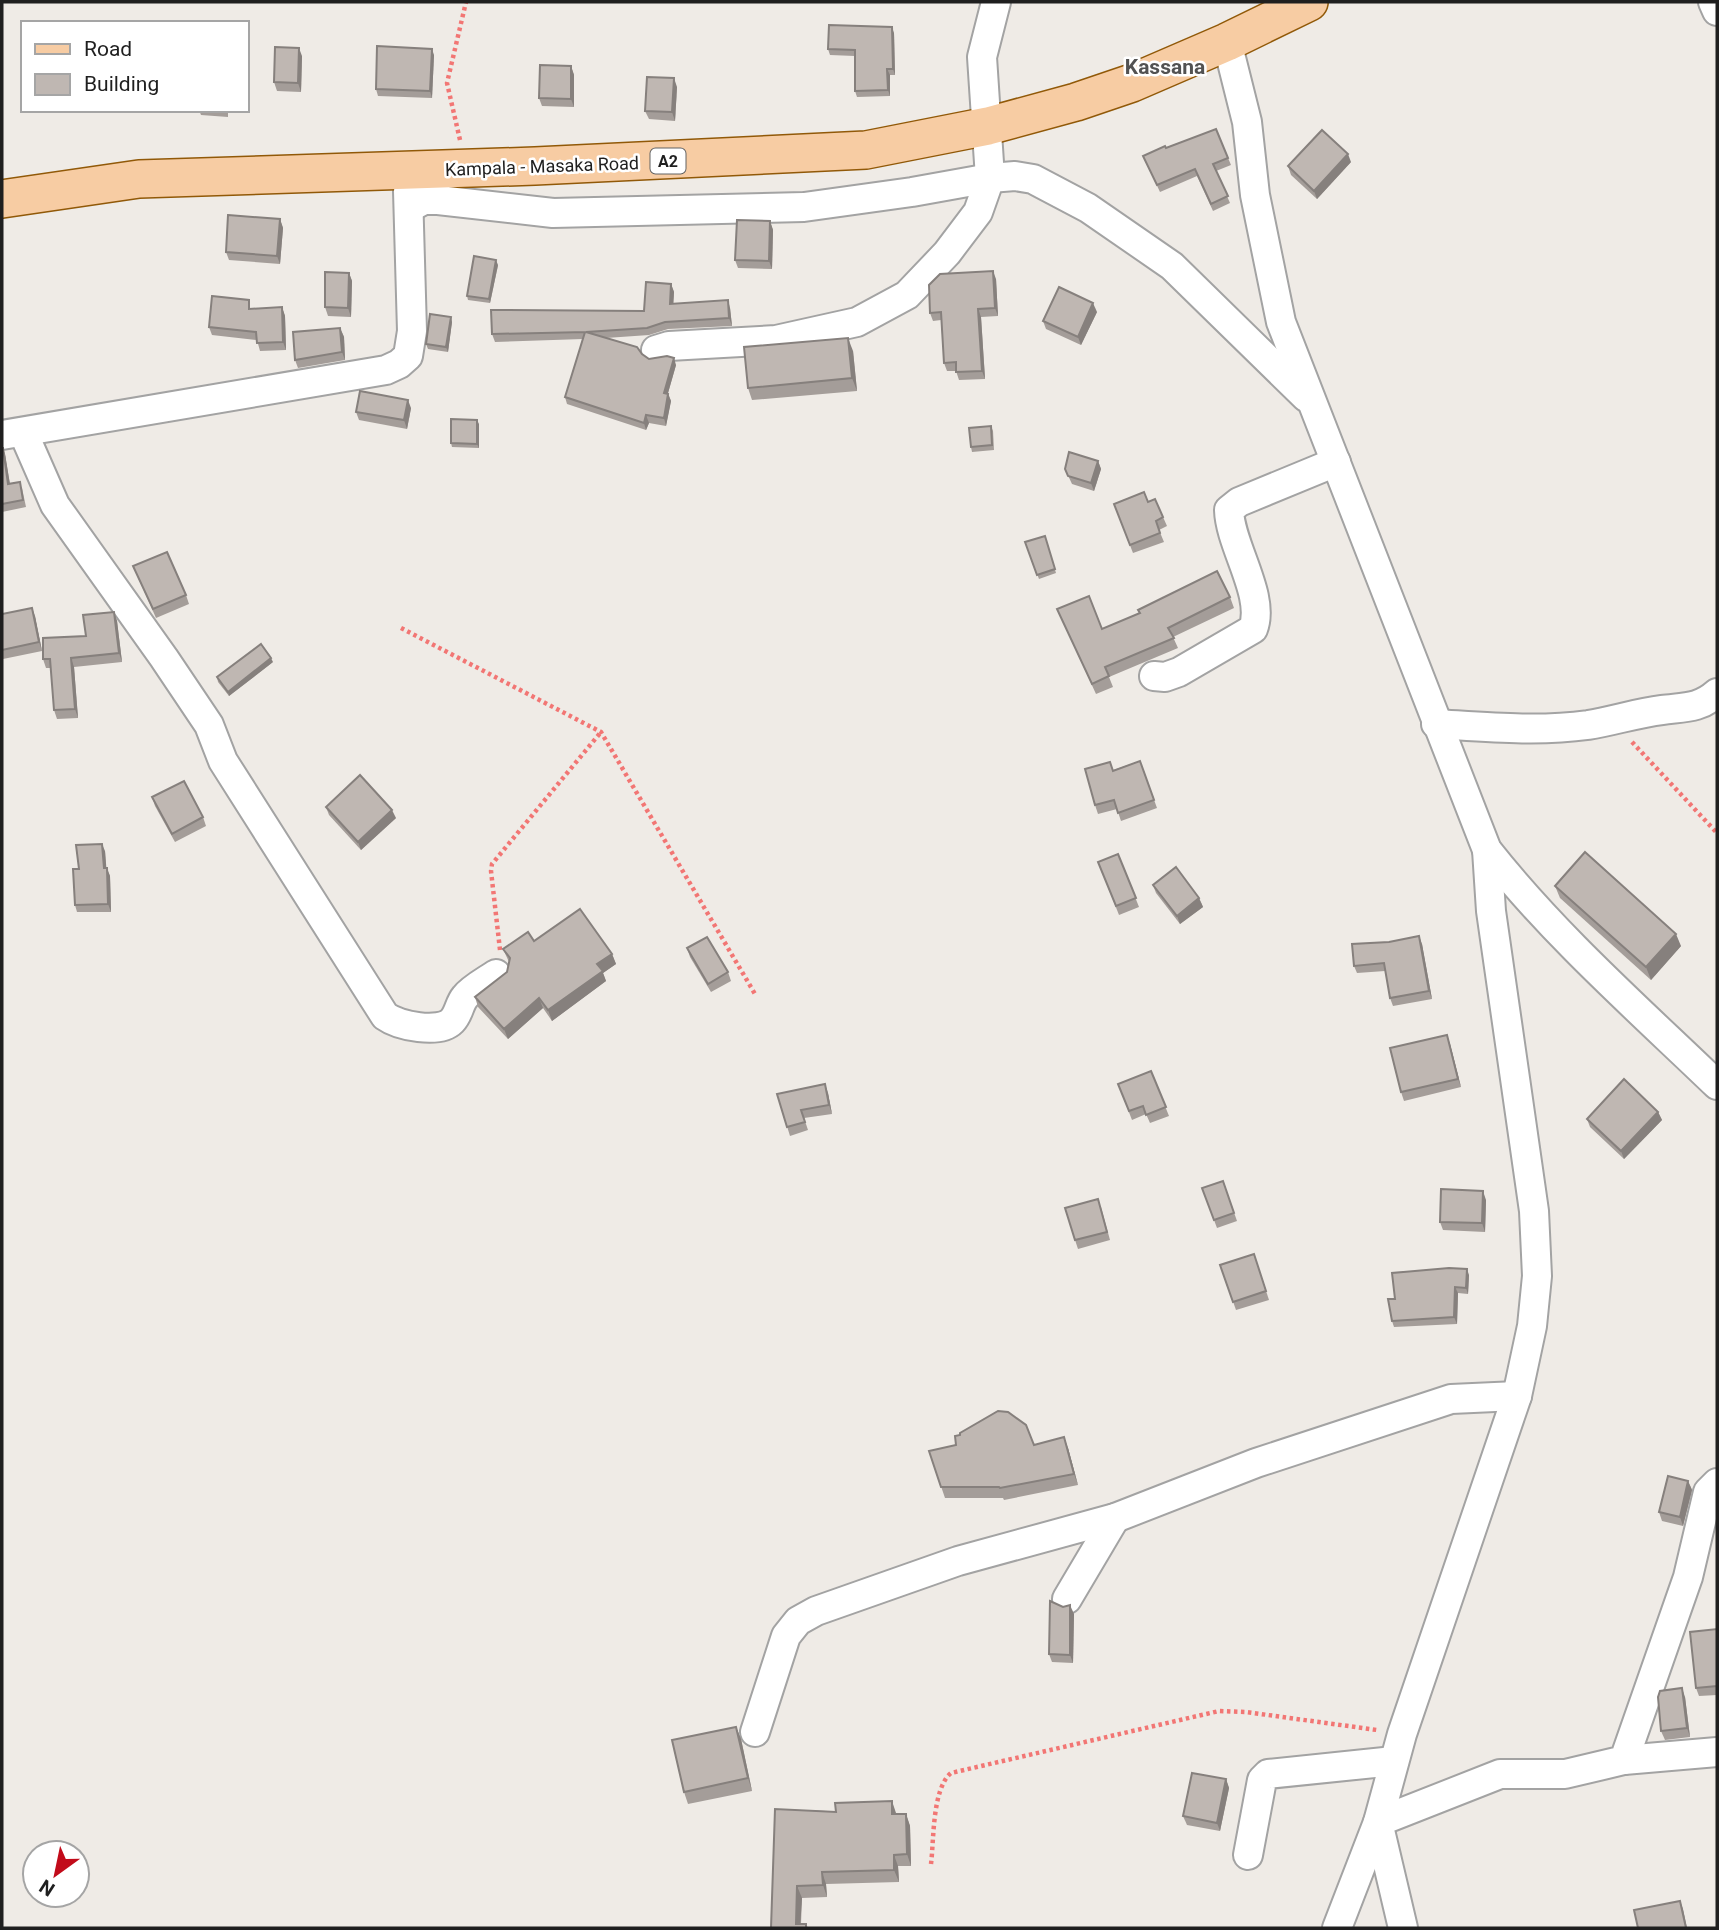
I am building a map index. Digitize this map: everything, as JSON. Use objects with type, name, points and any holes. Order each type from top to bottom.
[{"type":"main road","name":"Kampala - Masaka Road","points":[[2,199],[139,179],[408,171],[782,156],[866,150],[988,126],[1076,102],[1132,83],[1227,42],[1309,2]]},
{"type":"street","points":[[656,349],[776,340],[857,322],[907,295],[947,253],[978,212],[990,178],[982,57],[996,2]]},
{"type":"street","points":[[1713,2],[1717,11]]},
{"type":"street","points":[[1227,42],[1247,122],[1255,195],[1281,322],[1487,850],[1516,887],[1588,961],[1717,1085]]},
{"type":"street","points":[[408,171],[412,331],[408,356],[399,364],[386,370],[12,433],[55,505],[209,725],[223,761],[386,1016],[401,1024],[439,1028],[455,1019],[464,998],[496,974]]},
{"type":"street","points":[[409,208],[424,201],[438,200],[553,213],[804,207],[990,178],[1015,176],[1033,179],[1088,208],[1172,266],[1311,402]]},
{"type":"street","points":[[1154,676],[1165,677],[1179,672],[1254,629],[1257,618],[1252,593],[1229,523],[1229,510],[1239,502],[1336,461]]},
{"type":"street","points":[[1436,724],[1524,729],[1586,725],[1662,709],[1689,708],[1717,693]]},
{"type":"street","points":[[1689,708],[1717,720]]},
{"type":"street","points":[[1337,1928],[1378,1822],[1402,1734],[1517,1396],[1532,1326],[1538,1276],[1534,1211],[1491,911],[1487,850]]},
{"type":"street","points":[[755,1732],[786,1636],[798,1621],[816,1611],[958,1561],[1115,1518],[1256,1463],[1451,1399],[1517,1396]]},
{"type":"street","points":[[1624,1760],[1688,1577],[1709,1492],[1717,1483]]},
{"type":"street","points":[[1067,1598],[1115,1518]]},
{"type":"street","points":[[1378,1822],[1500,1774],[1565,1774],[1624,1760],[1717,1752]]},
{"type":"street","points":[[1248,1856],[1262,1780],[1268,1774],[1394,1760]]},
{"type":"street","points":[[1378,1822],[1403,1928]]},
{"type":"path","points":[[466,2],[447,83],[454,121],[468,168]]},
{"type":"path","points":[[401,628],[601,732],[755,994]]},
{"type":"path","points":[[1613,720],[1717,833]]},
{"type":"path","points":[[496,974],[501,953],[492,864],[601,732]]},
{"type":"path","points":[[931,1864],[939,1790],[944,1779],[951,1773],[1219,1711],[1246,1712],[1402,1734]]},
{"type":"building","points":[[829,25],[892,27],[893,69],[887,69],[888,90],[855,91],[855,50],[828,49]]},
{"type":"building","points":[[377,46],[432,49],[430,91],[376,89]]},
{"type":"building","points":[[275,47],[299,48],[298,83],[274,82]]},
{"type":"building","points":[[540,65],[571,66],[571,99],[539,98]]},
{"type":"building","points":[[647,77],[674,78],[672,112],[645,111]]},
{"type":"building","points":[[1216,129],[1228,158],[1213,164],[1228,196],[1211,204],[1195,169],[1157,185],[1143,156]]},
{"type":"building","points":[[1322,130],[1348,154],[1314,191],[1288,166]]},
{"type":"building","points":[[228,215],[280,219],[277,256],[226,252]]},
{"type":"building","points":[[737,220],[770,221],[769,261],[735,260]]},
{"type":"building","points":[[474,256],[496,260],[489,299],[467,296]]},
{"type":"building","points":[[993,271],[995,308],[978,309],[982,371],[956,372],[956,362],[944,363],[941,312],[930,313],[929,285],[940,274]]},
{"type":"building","points":[[325,272],[349,273],[348,308],[325,307]]},
{"type":"building","points":[[646,282],[671,284],[670,304],[728,300],[729,318],[665,322],[647,328],[586,332],[637,347],[649,359],[667,356],[674,358],[664,393],[668,394],[664,418],[646,415],[644,423],[565,397],[585,332],[492,334],[491,310],[644,311]]},
{"type":"building","points":[[1059,287],[1093,303],[1078,337],[1043,321]]},
{"type":"building","points":[[212,296],[249,300],[249,309],[282,307],[283,342],[257,343],[256,332],[209,327]]},
{"type":"building","points":[[430,314],[451,317],[446,347],[426,344]]},
{"type":"building","points":[[340,328],[342,352],[295,360],[293,332]]},
{"type":"building","points":[[848,338],[852,378],[748,388],[744,347]]},
{"type":"building","points":[[360,391],[408,400],[404,420],[356,412]]},
{"type":"building","points":[[451,419],[477,420],[477,444],[451,443]]},
{"type":"building","points":[[991,426],[992,445],[971,447],[969,428]]},
{"type":"building","points":[[2,448],[8,484],[20,482],[23,500],[2,504]]},
{"type":"building","points":[[1069,452],[1098,461],[1091,483],[1068,476],[1065,469]]},
{"type":"building","points":[[1144,492],[1148,502],[1155,499],[1163,517],[1156,521],[1160,533],[1130,545],[1114,504]]},
{"type":"building","points":[[1045,536],[1055,569],[1037,575],[1025,542]]},
{"type":"building","points":[[167,552],[186,595],[153,609],[133,566]]},
{"type":"building","points":[[1217,571],[1230,597],[1168,628],[1174,638],[1105,667],[1109,676],[1092,684],[1057,609],[1089,596],[1102,629],[1140,613],[1138,610]]},
{"type":"building","points":[[32,608],[39,642],[2,650],[2,614]]},
{"type":"building","points":[[114,612],[119,653],[71,658],[75,709],[54,710],[50,659],[43,659],[43,638],[86,636],[83,615]]},
{"type":"building","points":[[261,644],[271,658],[228,692],[217,677]]},
{"type":"building","points":[[1140,761],[1154,800],[1118,813],[1114,800],[1095,805],[1085,769],[1110,762],[1113,771]]},
{"type":"building","points":[[360,775],[392,810],[358,842],[326,807]]},
{"type":"building","points":[[184,781],[203,817],[172,834],[152,797]]},
{"type":"building","points":[[102,844],[104,868],[107,868],[108,904],[75,905],[73,869],[79,869],[76,845]]},
{"type":"building","points":[[1585,852],[1676,934],[1646,967],[1555,886]]},
{"type":"building","points":[[1118,854],[1136,898],[1116,906],[1098,862]]},
{"type":"building","points":[[1176,867],[1199,898],[1177,916],[1153,885]]},
{"type":"building","points":[[580,909],[612,954],[597,964],[603,971],[548,1010],[539,998],[504,1029],[475,997],[507,972],[510,958],[503,949],[528,932],[534,941]]},
{"type":"building","points":[[1419,936],[1429,991],[1390,998],[1384,963],[1354,966],[1352,944],[1389,942]]},
{"type":"building","points":[[707,937],[728,972],[708,984],[687,948]]},
{"type":"building","points":[[1447,1035],[1458,1079],[1401,1092],[1390,1048]]},
{"type":"building","points":[[1151,1071],[1166,1107],[1146,1115],[1143,1106],[1129,1111],[1118,1084]]},
{"type":"building","points":[[1624,1079],[1658,1112],[1621,1151],[1587,1119]]},
{"type":"building","points":[[825,1084],[829,1105],[801,1110],[805,1122],[787,1127],[777,1094]]},
{"type":"building","points":[[1223,1181],[1234,1213],[1214,1220],[1202,1188]]},
{"type":"building","points":[[1441,1189],[1483,1191],[1482,1223],[1440,1222]]},
{"type":"building","points":[[1098,1199],[1107,1232],[1075,1240],[1065,1208]]},
{"type":"building","points":[[1254,1254],[1266,1291],[1233,1302],[1220,1265]]},
{"type":"building","points":[[1467,1269],[1466,1288],[1455,1287],[1454,1317],[1392,1321],[1388,1299],[1395,1299],[1392,1273]]},
{"type":"building","points":[[998,1411],[1008,1412],[1026,1425],[1034,1445],[1064,1437],[1074,1474],[1000,1488],[941,1487],[929,1451],[956,1445],[955,1436]]},
{"type":"building","points":[[1668,1476],[1688,1481],[1680,1517],[1659,1512]]},
{"type":"building","points":[[1050,1601],[1063,1607],[1070,1605],[1070,1655],[1049,1654]]},
{"type":"building","points":[[1717,1629],[1717,1686],[1696,1688],[1690,1632]]},
{"type":"building","points":[[1682,1688],[1687,1728],[1661,1731],[1658,1697],[1660,1691]]},
{"type":"building","points":[[736,1727],[748,1778],[684,1792],[672,1740]]},
{"type":"building","points":[[1192,1773],[1226,1779],[1217,1823],[1183,1816]]},
{"type":"building","points":[[892,1801],[892,1814],[906,1814],[907,1854],[894,1855],[894,1870],[822,1872],[823,1885],[797,1886],[796,1924],[806,1924],[806,1928],[771,1928],[775,1809],[836,1812],[835,1803]]},
{"type":"building","points":[[1680,1901],[1686,1928],[1638,1928],[1634,1910]]},
{"type":"district","name":"Kassana","points":[[1165,67]]}]
